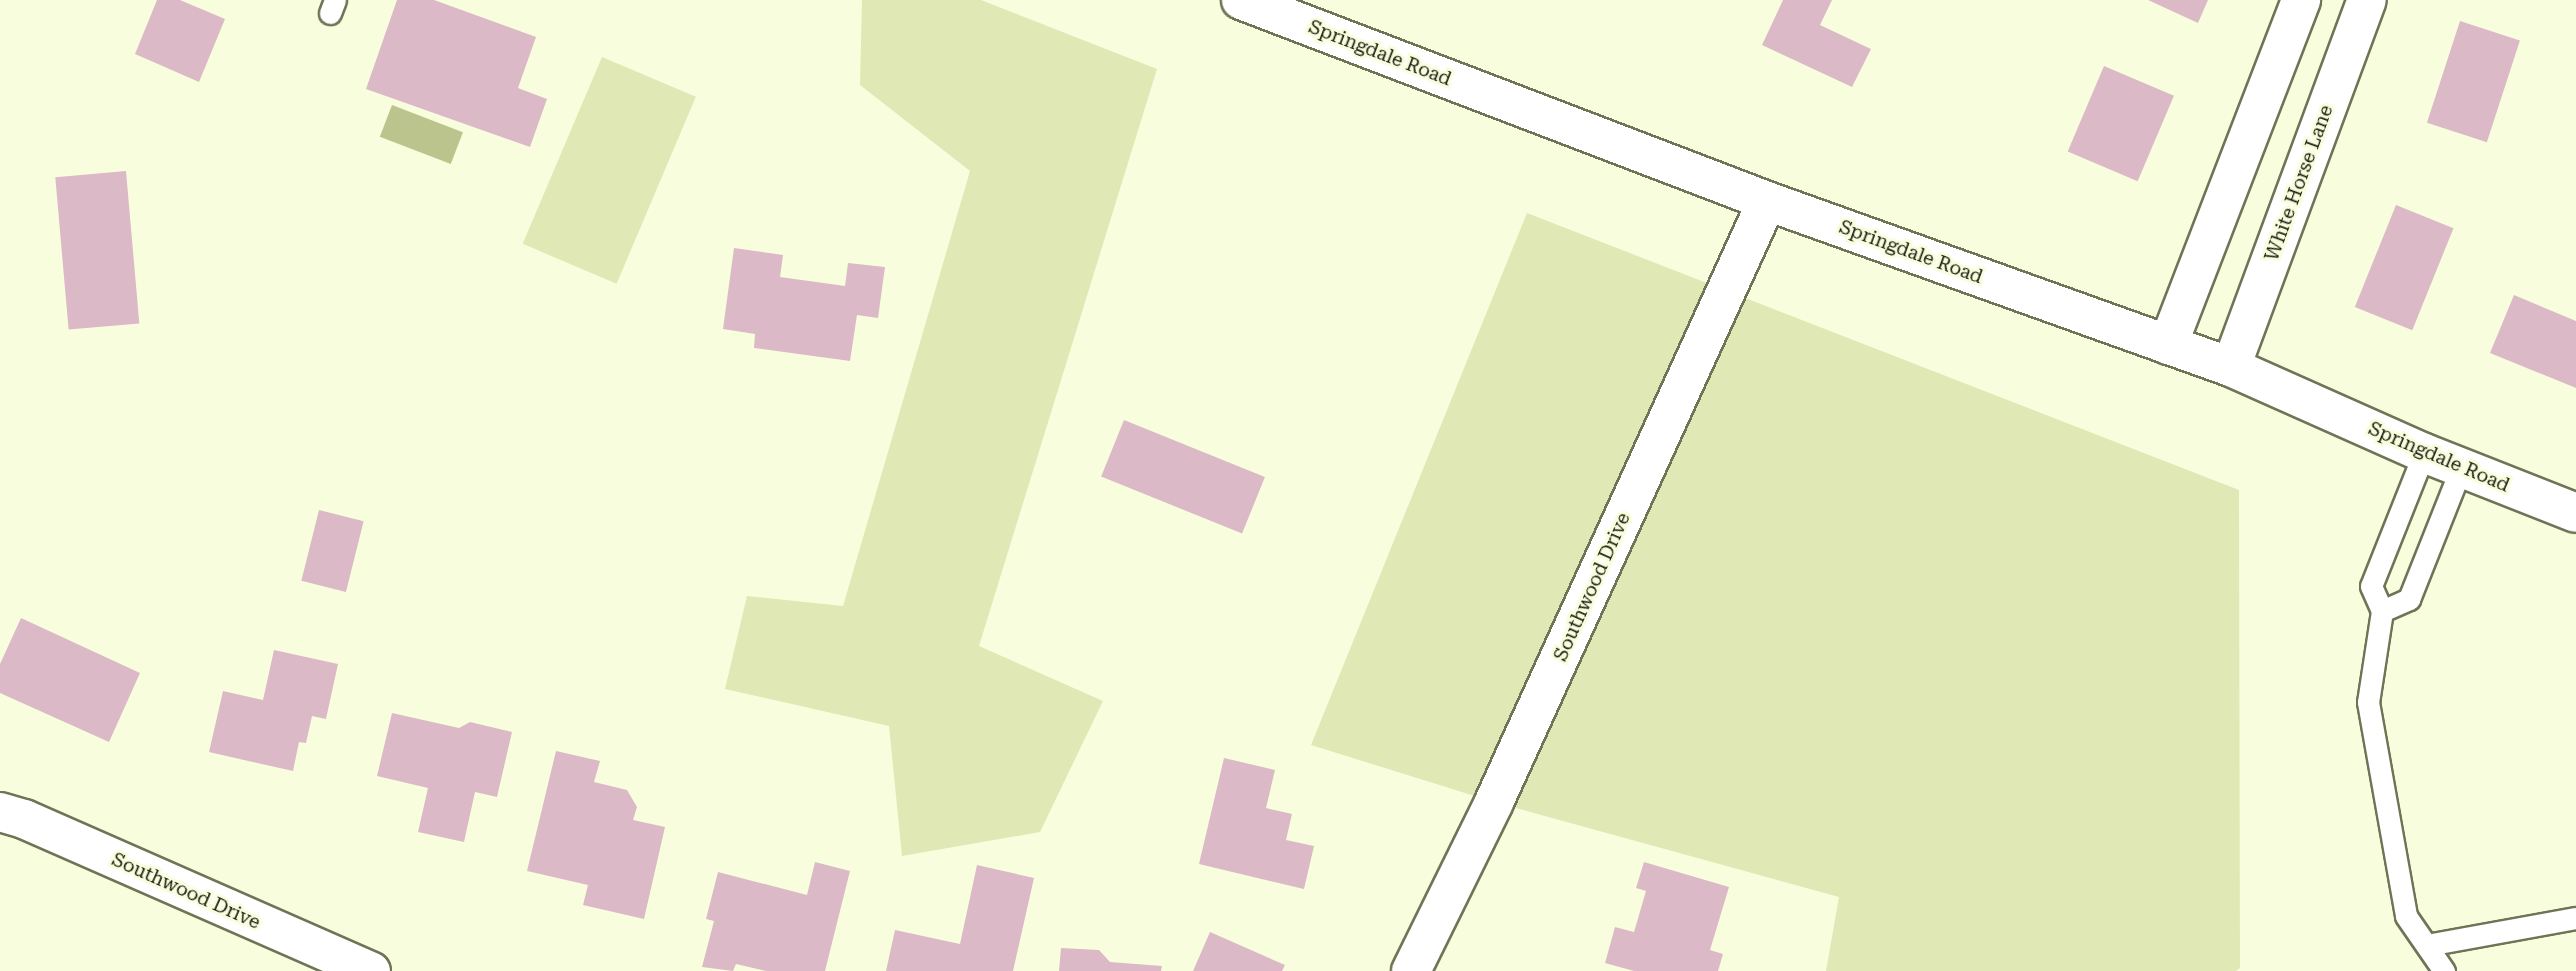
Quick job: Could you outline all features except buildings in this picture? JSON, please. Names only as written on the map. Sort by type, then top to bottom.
[{"type":"street","name":"Springdale Road","points":[[1241,0],[1767,201],[2231,367],[2424,453],[2576,513]]},
{"type":"street","points":[[2168,345],[2301,0]]},
{"type":"street","name":"White Horse Lane","points":[[2231,367],[2367,0]]},
{"type":"street","name":"Southwood Drive","points":[[1411,971],[1494,803],[1767,201]]},
{"type":"street","name":"Southwood Drive","points":[[0,812],[24,819],[371,971]]},
{"type":"lane","points":[[2424,453],[2371,586],[2382,611],[2368,702],[2406,916],[2444,971]]},
{"type":"lane","points":[[2382,611],[2409,599],[2461,468]]},
{"type":"lane","points":[[2427,945],[2576,918]]},
{"type":"shaded area","points":[[862,0],[981,0],[1157,69],[979,646],[1103,701],[1040,832],[902,856],[889,726],[725,689],[747,596],[843,606],[970,171],[860,85]]},
{"type":"shaded area","points":[[602,57],[696,97],[617,284],[523,244]]},
{"type":"shaded area","points":[[392,105],[463,132],[451,164],[380,137]]},
{"type":"shaded area","points":[[1527,213],[2239,490],[2240,968],[2236,971],[1826,971],[1839,897],[1494,802],[1311,745]]}]
